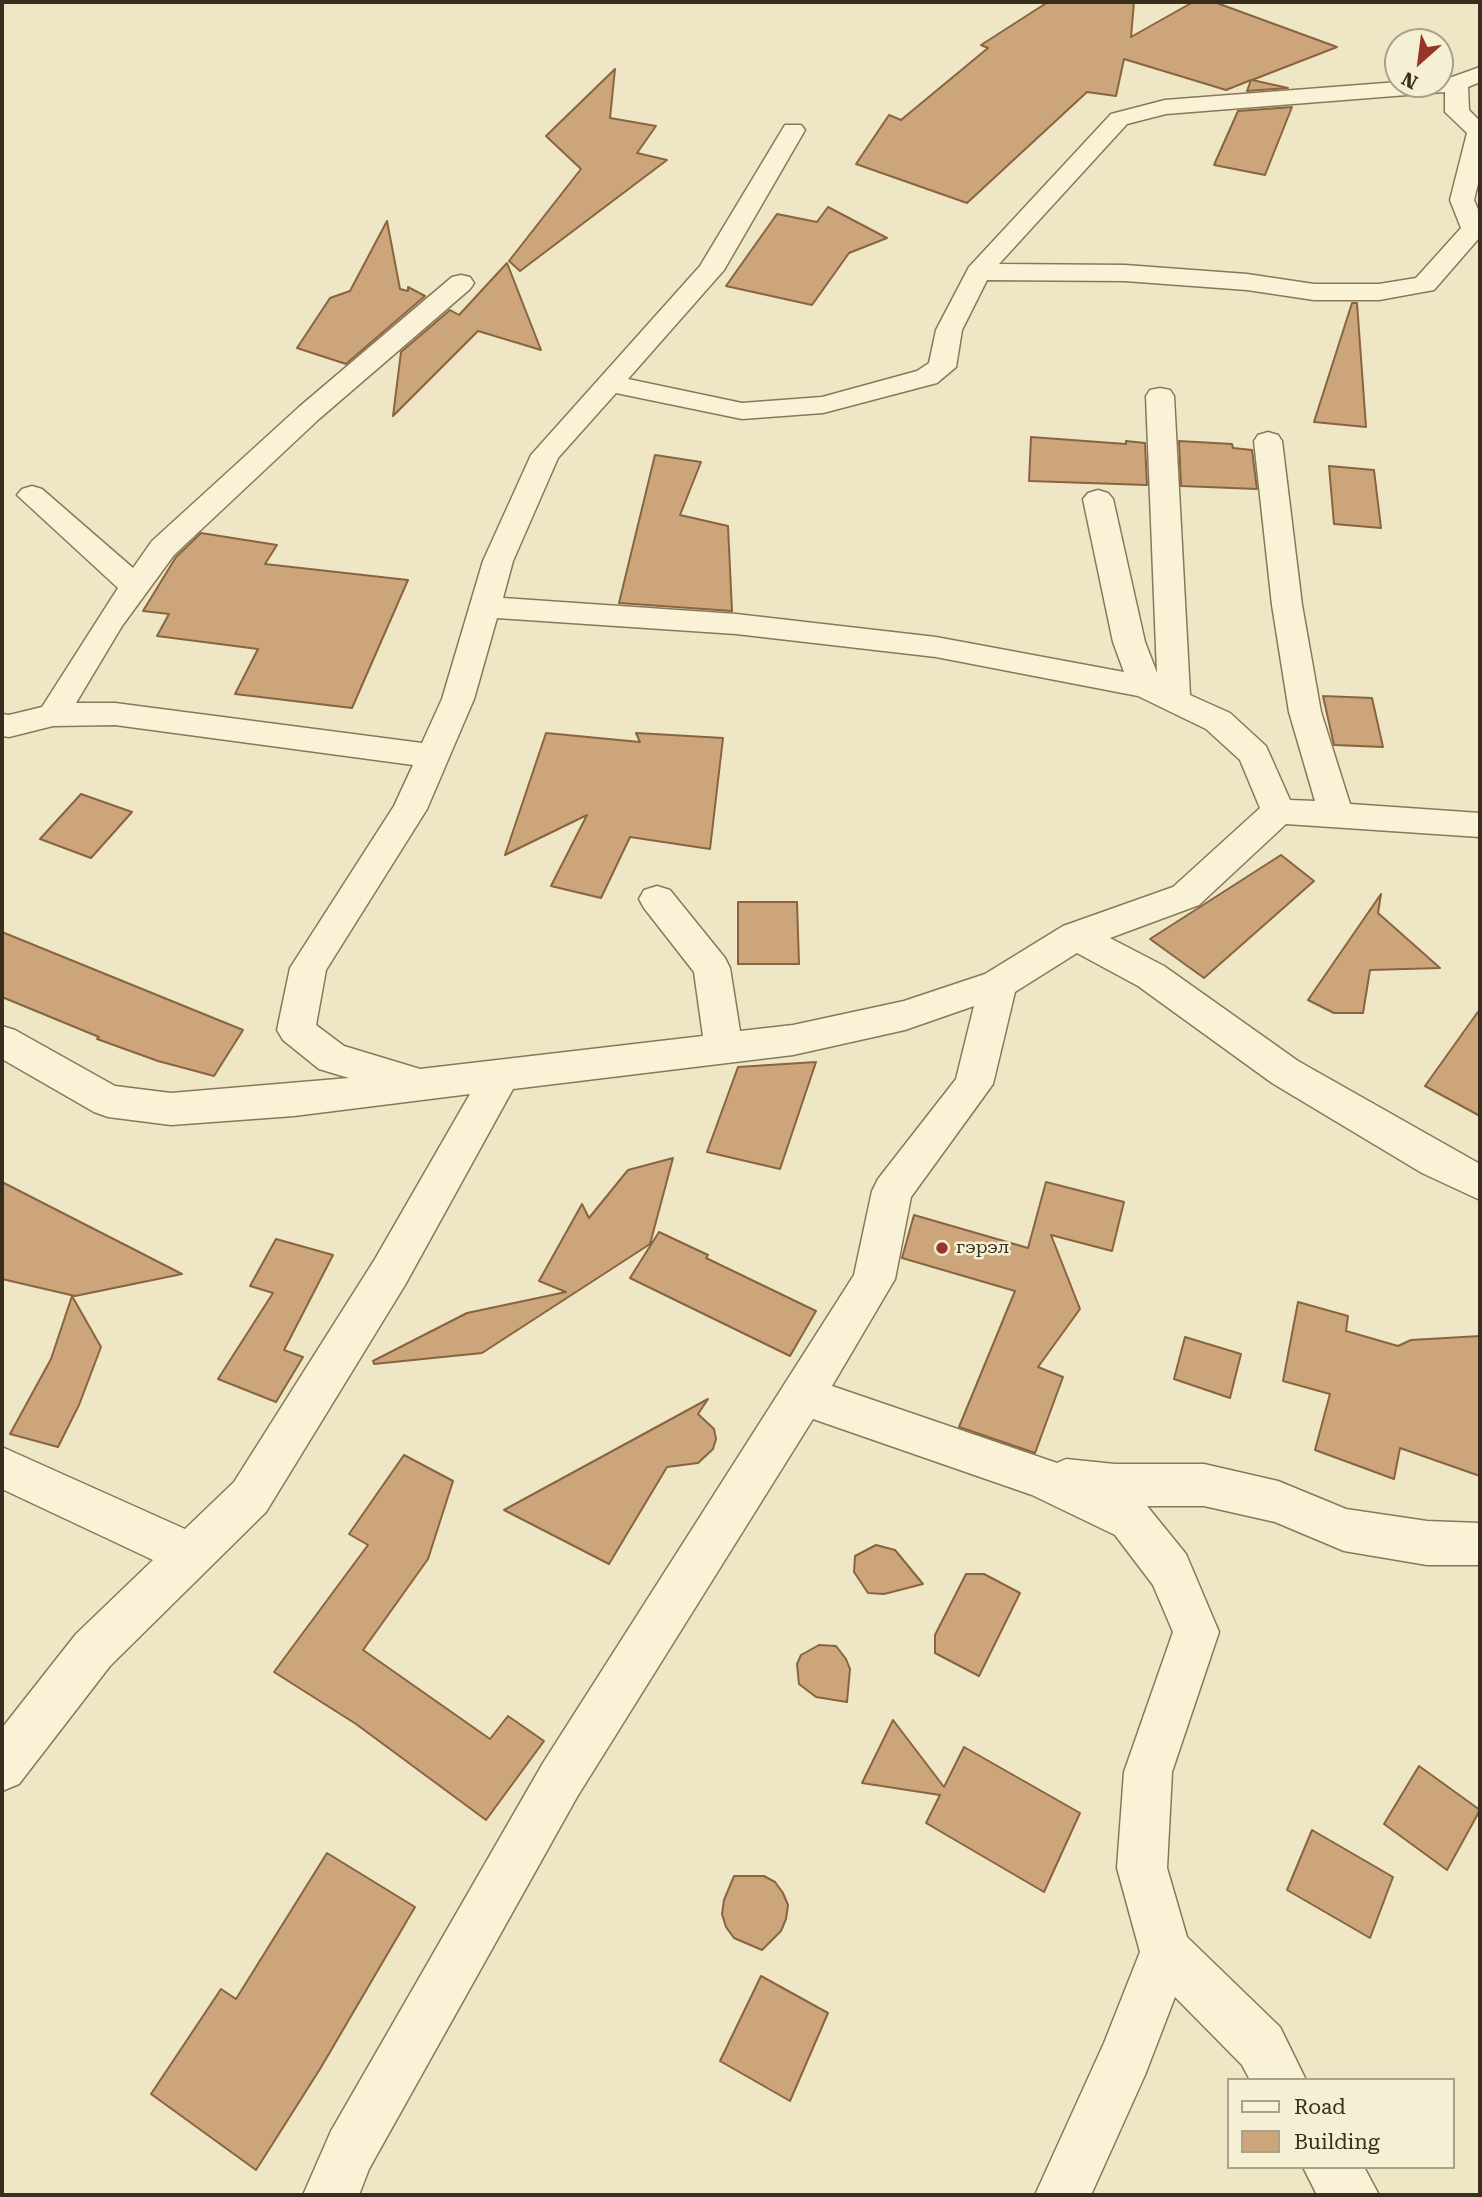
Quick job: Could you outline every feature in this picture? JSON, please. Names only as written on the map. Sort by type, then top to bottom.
[{"type":"street","points":[[608,383],[742,411],[823,405],[927,377],[942,367],[949,330],[978,272],[1119,119],[1166,107],[1456,85],[1480,74]]},
{"type":"street","points":[[978,272],[1125,273],[1247,282],[1314,292],[1379,292],[1425,284],[1474,229],[1462,200],[1479,132],[1457,112],[1456,85]]},
{"type":"street","points":[[425,1084],[332,1058],[296,1030],[308,968],[410,809],[458,699],[498,561],[545,455],[711,270],[793,130]]},
{"type":"street","points":[[53,715],[110,621],[163,548],[309,412],[461,284]]},
{"type":"street","points":[[1160,396],[1160,693]]},
{"type":"street","points":[[1268,441],[1287,606],[1305,712],[1336,813]]},
{"type":"street","points":[[32,495],[135,586]]},
{"type":"street","points":[[1098,499],[1129,642],[1160,693]]},
{"type":"street","points":[[485,607],[736,624],[936,647],[1160,693],[1218,720],[1254,754],[1278,811]]},
{"type":"street","points":[[2,725],[9,726],[53,715],[115,714],[433,756]]},
{"type":"street","points":[[2,1041],[108,1101],[171,1109],[294,1100],[793,1040],[905,1015],[998,984],[1076,936],[1186,896],[1278,811],[1480,825]]},
{"type":"street","points":[[657,900],[712,968],[724,1048]]},
{"type":"street","points":[[1076,936],[1151,976],[1285,1072],[1436,1161],[1480,1183]]},
{"type":"street","points":[[331,2195],[350,2150],[560,1780],[874,1279],[892,1191],[974,1084],[998,984]]},
{"type":"street","points":[[2,1767],[93,1650],[250,1497],[390,1272],[501,1075]]},
{"type":"street","points":[[803,1396],[1043,1478],[1131,1520],[1170,1570],[1196,1632],[1148,1772],[1142,1868],[1166,1952],[1261,2046],[1278,2078]]},
{"type":"street","points":[[2,1467],[191,1555]]},
{"type":"street","points":[[1043,1478],[1115,1485],[1204,1485],[1278,1502],[1343,1530],[1427,1543],[1480,1544]]},
{"type":"street","points":[[1063,2195],[1126,2056],[1166,1952]]},
{"type":"street","points":[[1332,2169],[1351,2195]]},
{"type":"building","points":[[1048,2],[1134,2],[1131,37],[1193,2],[1214,2],[1337,47],[1252,80],[1288,88],[1247,91],[1251,80],[1226,90],[1124,59],[1116,96],[1087,92],[967,203],[856,164],[889,115],[901,120],[988,48],[981,45]]},
{"type":"building","points":[[615,69],[610,118],[656,126],[637,153],[667,160],[520,271],[509,261],[581,169],[546,136]]},
{"type":"building","points":[[1292,107],[1265,175],[1214,165],[1238,111]]},
{"type":"building","points":[[828,207],[887,238],[849,253],[812,305],[726,286],[777,214],[817,222]]},
{"type":"building","points":[[387,221],[400,289],[408,291],[408,287],[425,296],[346,364],[297,348],[330,298],[350,291]]},
{"type":"building","points":[[507,263],[541,350],[478,331],[393,416],[401,352],[450,310],[459,315]]},
{"type":"building","points":[[1352,303],[1357,303],[1366,427],[1314,422]]},
{"type":"building","points":[[1031,437],[1145,443],[1147,485],[1029,481]]},
{"type":"building","points":[[1179,441],[1232,444],[1233,448],[1252,450],[1257,489],[1181,486]]},
{"type":"building","points":[[655,455],[701,462],[680,515],[728,526],[732,611],[619,603]]},
{"type":"building","points":[[1329,466],[1374,470],[1381,528],[1334,524]]},
{"type":"building","points":[[201,533],[277,545],[265,564],[408,580],[352,708],[235,694],[258,649],[157,636],[169,614],[143,611],[176,557]]},
{"type":"building","points":[[1323,696],[1372,698],[1383,747],[1334,745]]},
{"type":"building","points":[[546,733],[640,742],[636,733],[723,738],[710,849],[630,837],[601,898],[551,886],[587,815],[505,855]]},
{"type":"building","points":[[81,794],[132,812],[91,858],[40,839]]},
{"type":"building","points":[[1281,855],[1314,881],[1204,978],[1150,939]]},
{"type":"building","points":[[1381,894],[1378,913],[1440,968],[1370,970],[1363,1013],[1334,1013],[1308,1000]]},
{"type":"building","points":[[738,902],[797,902],[799,964],[738,964]]},
{"type":"building","points":[[2,932],[243,1030],[214,1076],[158,1061],[97,1039],[99,1037],[2,997]]},
{"type":"building","points":[[1480,1009],[1480,1116],[1425,1086]]},
{"type":"building","points":[[816,1062],[780,1169],[707,1152],[738,1067]]},
{"type":"building","points":[[673,1158],[650,1244],[482,1353],[374,1364],[373,1361],[467,1313],[566,1292],[539,1281],[582,1204],[589,1218],[628,1170]]},
{"type":"building","points":[[2,1182],[182,1274],[75,1296],[2,1279]]},
{"type":"building","points":[[1046,1182],[1124,1202],[1112,1251],[1051,1235],[1080,1309],[1038,1367],[1063,1377],[1035,1453],[959,1427],[1015,1291],[902,1258],[914,1215],[1028,1248]]},
{"type":"building","points":[[659,1232],[816,1311],[790,1356],[630,1278]]},
{"type":"building","points":[[276,1239],[333,1255],[284,1350],[303,1357],[276,1402],[218,1379],[273,1293],[250,1286]]},
{"type":"building","points":[[72,1296],[101,1347],[79,1405],[58,1447],[10,1434],[51,1359]]},
{"type":"building","points":[[1298,1302],[1348,1316],[1346,1331],[1398,1346],[1411,1340],[1480,1336],[1480,1476],[1400,1448],[1394,1479],[1315,1450],[1330,1394],[1283,1381]]},
{"type":"building","points":[[1185,1337],[1241,1354],[1230,1398],[1174,1379]]},
{"type":"building","points":[[708,1399],[698,1414],[714,1429],[716,1439],[713,1449],[698,1463],[667,1467],[609,1564],[504,1510]]},
{"type":"building","points":[[404,1455],[453,1481],[428,1559],[363,1650],[490,1739],[508,1716],[544,1741],[486,1820],[356,1724],[274,1672],[368,1545],[349,1534]]},
{"type":"building","points":[[876,1545],[895,1550],[923,1584],[884,1594],[868,1593],[854,1572],[855,1556]]},
{"type":"building","points":[[966,1574],[984,1574],[1020,1593],[979,1676],[935,1653],[935,1635]]},
{"type":"building","points":[[819,1645],[836,1646],[846,1659],[850,1669],[847,1702],[816,1697],[799,1684],[797,1664],[801,1655]]},
{"type":"building","points":[[893,1720],[944,1787],[964,1747],[1080,1813],[1044,1892],[926,1823],[940,1795],[862,1783]]},
{"type":"building","points":[[1419,1766],[1480,1810],[1447,1870],[1384,1824]]},
{"type":"building","points":[[1312,1830],[1393,1877],[1370,1938],[1287,1890]]},
{"type":"building","points":[[327,1853],[415,1907],[320,2069],[256,2170],[151,2094],[221,1989],[236,1999]]},
{"type":"building","points":[[734,1876],[764,1876],[775,1882],[788,1905],[781,1931],[762,1950],[734,1938],[726,1927],[722,1914],[724,1900]]},
{"type":"building","points":[[761,1976],[828,2013],[790,2101],[720,2061]]},
{"type":"place","name":"гэрэл","points":[[942,1248]]}]
